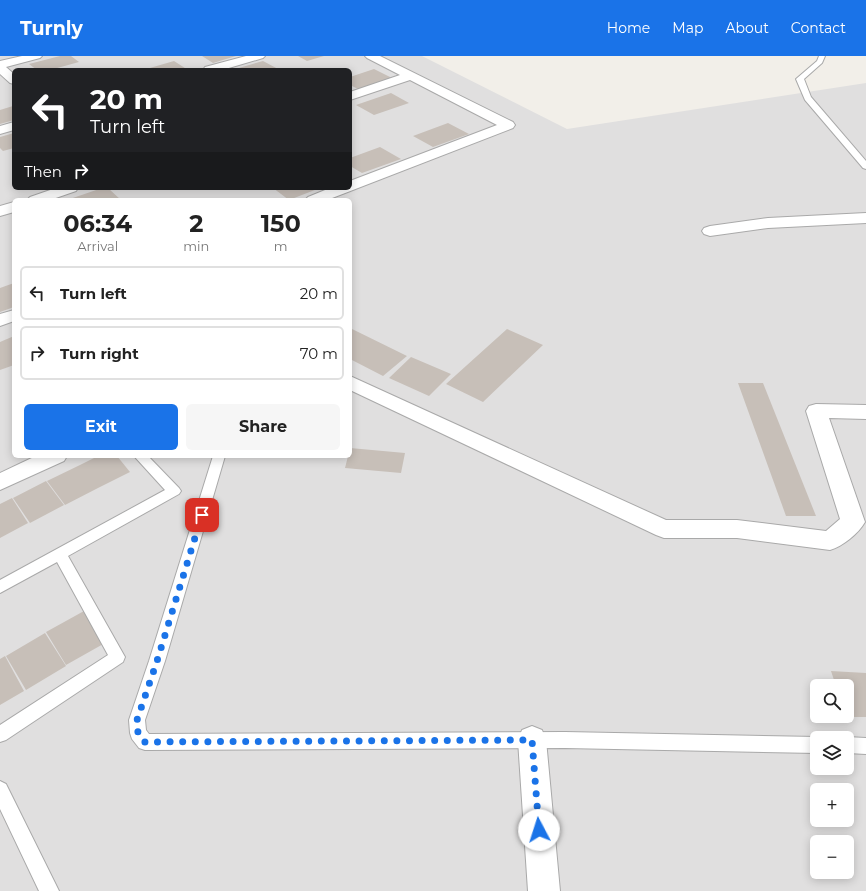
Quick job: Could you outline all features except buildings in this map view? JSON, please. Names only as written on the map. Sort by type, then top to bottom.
[{"type":"street","points":[[12,78],[0,66],[36,56]]},
{"type":"street","points":[[216,68],[259,56]]},
{"type":"street","points":[[352,185],[508,125],[371,56]]},
{"type":"street","points":[[352,95],[411,76]]},
{"type":"street","points":[[0,130],[12,127]]},
{"type":"street","points":[[41,198],[65,190]]},
{"type":"street","points":[[318,198],[339,190]]},
{"type":"street","points":[[710,231],[768,223],[866,218]]},
{"type":"street","points":[[0,320],[12,316]]},
{"type":"street","points":[[352,383],[664,529],[737,529],[830,541],[852,522],[816,411],[866,412]]},
{"type":"street","points":[[0,482],[52,458]]},
{"type":"street","points":[[532,740],[544,891]]},
{"type":"lane","points":[[822,56],[820,62],[800,79],[808,98],[866,166]]},
{"type":"lane","points":[[0,587],[174,492],[142,458]]},
{"type":"lane","points":[[218,458],[157,661],[137,720],[138,733],[145,742],[532,740],[810,745]]},
{"type":"lane","points":[[0,734],[117,657],[60,554]]},
{"type":"lane","points":[[854,745],[866,746]]},
{"type":"lane","points":[[0,790],[49,891]]},
{"type":"shaded area","points":[[0,56],[422,56],[567,129],[866,83],[866,891],[0,891]]},
{"type":"route","points":[[202,515],[144,704],[137,720],[138,733],[145,742],[532,740],[539,830]]}]
